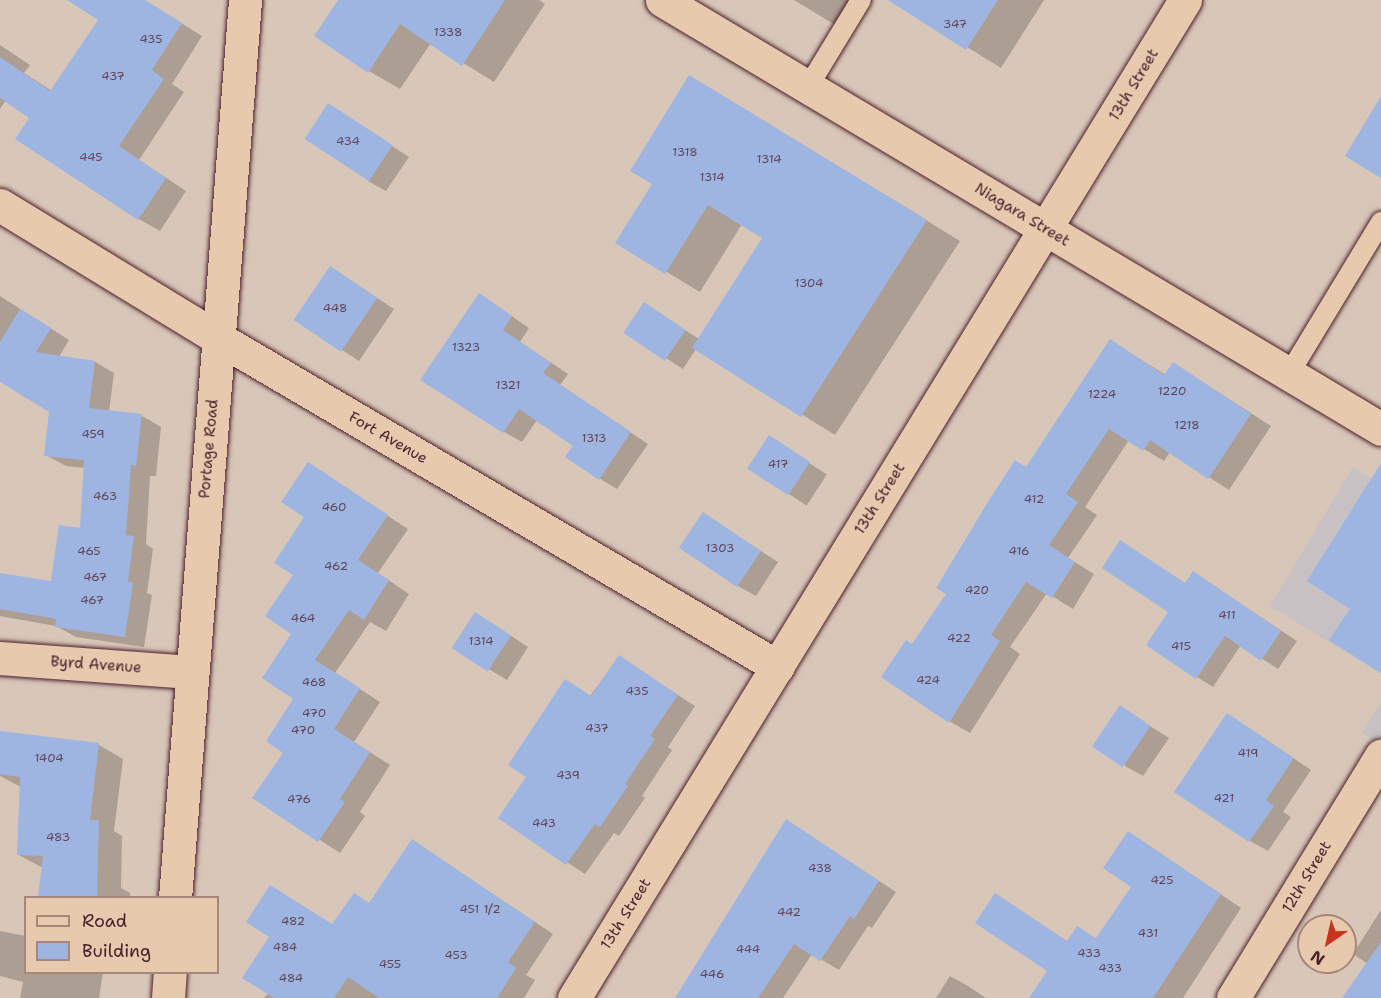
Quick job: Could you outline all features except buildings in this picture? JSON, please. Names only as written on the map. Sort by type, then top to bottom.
[{"type":"street","name":"Portage Road","points":[[175,896],[245,0]]},
{"type":"street","name":"Niagara Street","points":[[663,0],[1381,429]]},
{"type":"street","name":"13th Street","points":[[574,998],[1185,0]]},
{"type":"street","name":"Fort Avenue","points":[[0,205],[218,338],[778,667]]},
{"type":"street","name":"Byrd Avenue","points":[[0,658],[191,672]]},
{"type":"street","name":"12th Street","points":[[1233,998],[1381,756]]},
{"type":"street","points":[[168,998],[170,974]]},
{"type":"lane","points":[[808,87],[861,0]]},
{"type":"lane","points":[[1289,374],[1381,222]]},
{"type":"shaded area","points":[[1353,467],[1381,485],[1381,674],[1270,606]]},
{"type":"shaded area","points":[[1381,701],[1381,745],[1362,733]]}]
